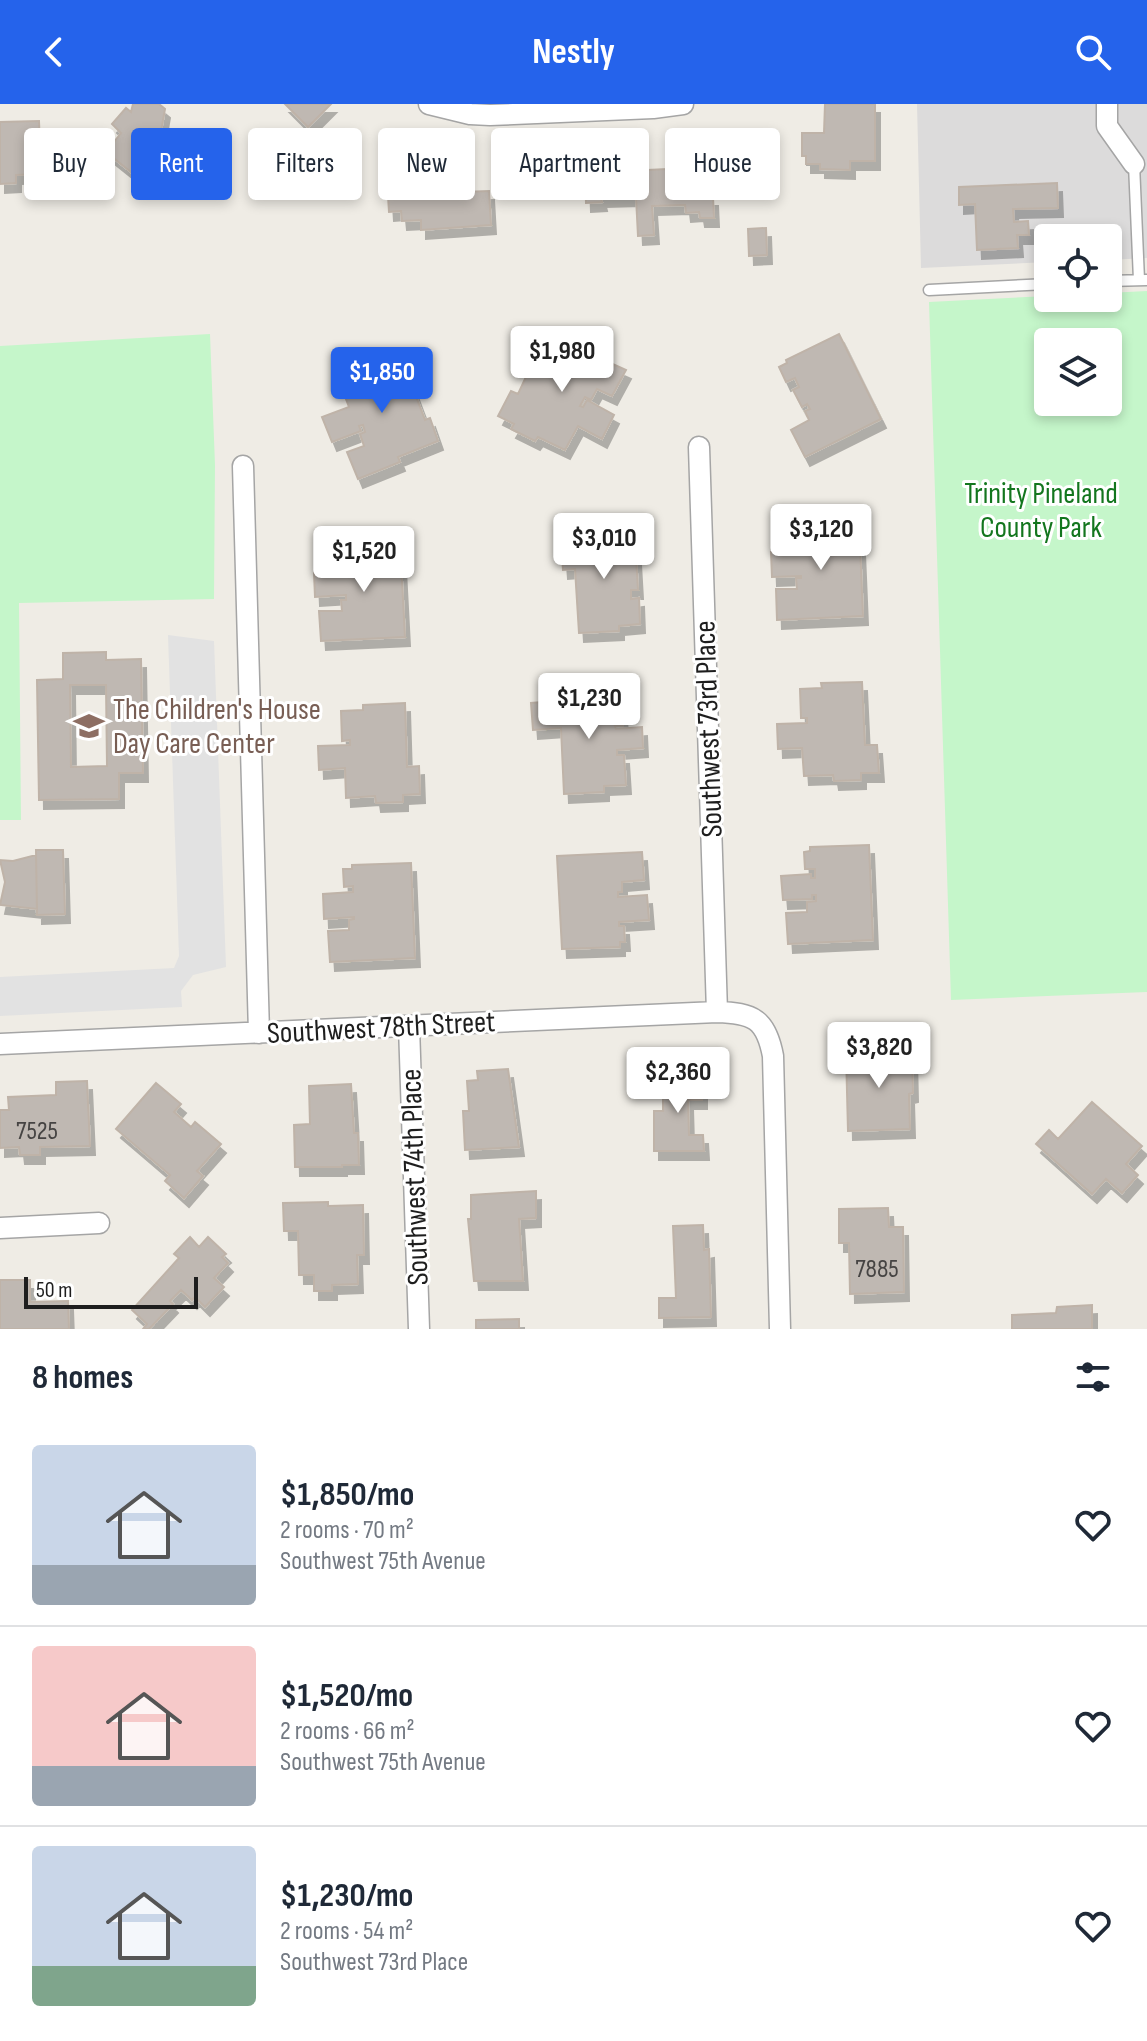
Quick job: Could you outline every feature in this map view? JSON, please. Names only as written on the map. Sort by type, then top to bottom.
[{"type":"street","points":[[431,105],[490,115],[683,104]]},
{"type":"street","points":[[1107,104],[1107,126],[1134,164]]},
{"type":"street","name":"Southwest 73rd Place","points":[[699,447],[717,1012]]},
{"type":"street","points":[[243,466],[259,1033]]},
{"type":"street","name":"Southwest 78th Street","points":[[0,1044],[717,1012],[742,1014],[761,1023],[770,1043],[774,1068],[780,1329]]},
{"type":"street","name":"Southwest 74th Place","points":[[409,1026],[419,1329]]},
{"type":"street","points":[[0,1228],[99,1223]]},
{"type":"lane","points":[[1122,281],[1143,280],[1134,164]]},
{"type":"lane","points":[[929,290],[1034,285]]},
{"type":"shaded area","points":[[917,104],[1147,104],[1147,258],[1122,259],[1122,224],[1034,224],[1034,263],[921,268]]},
{"type":"shaded area","points":[[168,635],[214,641],[226,967],[193,975],[181,991],[182,1007],[0,1016],[0,977],[174,968],[179,956]]},
{"type":"green space","name":"Trinity Pineland County Park","points":[[1147,291],[1147,992],[951,1000],[929,302],[1034,297],[1034,312],[1122,312],[1122,292]]},
{"type":"green space","points":[[210,334],[215,465],[214,599],[19,603],[21,820],[0,820],[0,346]]},
{"type":"building","points":[[133,104],[159,104],[165,109],[162,128],[131,128],[131,172],[115,159],[115,141],[121,133],[112,124],[126,108],[131,112]]},
{"type":"building","points":[[285,104],[331,104],[308,127]]},
{"type":"building","points":[[825,104],[875,104],[875,161],[850,161],[850,170],[820,169],[820,164],[806,164],[806,156],[802,156],[802,133],[824,133]]},
{"type":"building","points":[[39,121],[39,128],[24,128],[24,175],[16,175],[16,183],[0,184],[0,122]]},
{"type":"building","points":[[665,169],[665,200],[713,200],[714,218],[700,218],[699,212],[686,213],[685,205],[652,206],[654,235],[638,236],[636,200],[649,200],[649,170]]},
{"type":"building","points":[[1057,183],[1058,208],[1013,209],[1014,222],[1028,221],[1029,235],[1017,235],[1018,248],[977,250],[975,204],[959,205],[959,187]]},
{"type":"building","points":[[489,191],[491,225],[421,230],[421,220],[402,221],[401,211],[389,212],[388,200],[475,200],[475,192]]},
{"type":"building","points":[[766,228],[767,255],[749,256],[748,229]]},
{"type":"building","points":[[546,334],[626,370],[612,396],[597,389],[591,400],[585,397],[580,406],[583,407],[587,400],[614,415],[602,439],[578,426],[565,450],[538,437],[535,441],[511,429],[514,424],[498,416],[511,391],[518,394]]},
{"type":"building","points":[[839,334],[881,419],[805,457],[791,430],[809,420],[805,411],[810,409],[807,404],[802,407],[793,390],[799,387],[795,378],[786,382],[779,367],[787,363],[786,360]]},
{"type":"building","points":[[410,354],[420,380],[411,383],[425,420],[430,418],[438,441],[398,457],[400,462],[358,479],[347,452],[364,446],[360,434],[365,432],[363,425],[359,426],[361,431],[332,442],[322,417],[349,407],[339,381],[368,370],[365,364],[391,355],[393,360]]},
{"type":"building","points":[[859,521],[863,616],[777,620],[776,589],[797,589],[796,578],[801,576],[772,577],[771,552],[800,551],[800,546],[792,546],[792,527],[799,527],[799,524]]},
{"type":"building","points":[[605,532],[606,540],[635,538],[638,590],[631,590],[631,599],[639,598],[640,624],[619,626],[619,631],[579,633],[575,569],[563,570],[561,542],[580,541],[579,534]]},
{"type":"building","points":[[400,543],[405,637],[321,641],[319,611],[342,611],[341,600],[346,600],[346,595],[315,597],[314,573],[344,571],[344,566],[339,566],[338,549],[343,549],[343,546]]},
{"type":"building","points":[[106,652],[106,660],[141,659],[143,773],[119,773],[119,799],[39,800],[37,680],[63,679],[63,653]],"holes":[[[70,685],[106,685],[107,766],[71,767]]]},
{"type":"building","points":[[862,682],[865,745],[877,745],[879,773],[861,773],[861,780],[834,781],[833,775],[804,776],[802,748],[778,749],[777,724],[807,723],[807,718],[801,718],[800,689],[822,688],[821,683]]},
{"type":"building","points":[[621,696],[623,726],[615,726],[616,729],[642,727],[643,748],[617,750],[617,755],[624,755],[626,785],[604,786],[604,792],[564,794],[561,728],[533,730],[531,703]]},
{"type":"building","points":[[405,703],[407,767],[419,766],[420,794],[403,795],[403,802],[376,803],[375,796],[346,798],[345,768],[319,770],[318,746],[350,745],[350,740],[342,741],[341,711],[363,710],[363,705]]},
{"type":"building","points":[[869,845],[873,940],[788,944],[786,913],[807,912],[807,902],[816,901],[816,895],[812,895],[812,899],[783,900],[781,876],[811,874],[811,878],[815,878],[815,869],[805,869],[804,852],[810,851],[810,847]]},
{"type":"building","points":[[36,850],[63,850],[65,914],[37,915]]},
{"type":"building","points":[[642,852],[644,880],[622,882],[622,892],[618,892],[618,897],[647,895],[649,920],[619,922],[619,926],[624,926],[625,942],[620,942],[620,947],[562,949],[557,856]]},
{"type":"building","points":[[36,855],[37,909],[0,905],[5,882],[0,860],[13,861]]},
{"type":"building","points":[[411,863],[415,958],[330,962],[328,931],[349,930],[349,920],[354,919],[324,919],[323,894],[353,892],[353,886],[344,887],[343,869],[352,869],[352,865]]},
{"type":"building","points":[[912,1051],[910,1129],[848,1131],[846,1052]]},
{"type":"building","points":[[508,1069],[519,1147],[465,1150],[463,1111],[469,1111],[467,1081],[478,1080],[477,1071]]},
{"type":"building","points":[[663,1076],[702,1076],[702,1100],[688,1100],[689,1135],[703,1135],[704,1151],[654,1151],[654,1111],[663,1111]]},
{"type":"building","points":[[87,1081],[90,1146],[40,1147],[40,1155],[20,1155],[19,1147],[0,1148],[0,1110],[9,1110],[8,1097],[56,1095],[56,1082]]},
{"type":"building","points":[[156,1083],[181,1104],[174,1112],[191,1127],[195,1122],[221,1144],[197,1171],[203,1176],[184,1198],[165,1181],[170,1175],[116,1129]]},
{"type":"building","points":[[351,1084],[359,1165],[295,1167],[294,1125],[310,1124],[309,1086]]},
{"type":"building","points":[[1092,1102],[1142,1146],[1126,1164],[1138,1175],[1122,1193],[1106,1179],[1092,1194],[1036,1144],[1049,1130],[1058,1139]]},
{"type":"building","points":[[536,1191],[536,1218],[519,1219],[523,1281],[474,1281],[468,1219],[471,1219],[471,1195]]},
{"type":"building","points":[[328,1202],[328,1206],[363,1205],[364,1255],[357,1255],[358,1284],[332,1285],[332,1291],[314,1291],[314,1275],[299,1275],[298,1231],[284,1231],[283,1203]]},
{"type":"building","points":[[888,1208],[889,1227],[903,1227],[904,1292],[850,1294],[849,1243],[839,1243],[839,1209]]},
{"type":"building","points":[[703,1225],[704,1250],[709,1249],[711,1317],[659,1318],[659,1298],[676,1298],[673,1226]]},
{"type":"building","points":[[190,1237],[199,1247],[208,1237],[226,1254],[222,1257],[228,1263],[214,1278],[224,1287],[205,1307],[181,1290],[170,1301],[173,1304],[149,1329],[143,1329],[147,1324],[132,1310],[179,1258],[174,1254]]},
{"type":"building","points":[[0,1280],[30,1280],[30,1302],[68,1301],[69,1329],[0,1329]]},
{"type":"building","points":[[1092,1305],[1092,1329],[1012,1329],[1012,1315],[1056,1313],[1057,1307]]},
{"type":"building","points":[[519,1319],[519,1329],[476,1329],[476,1320]]},
{"type":"place","name":"The Children's House Day Care Center","points":[[89,726]]}]
